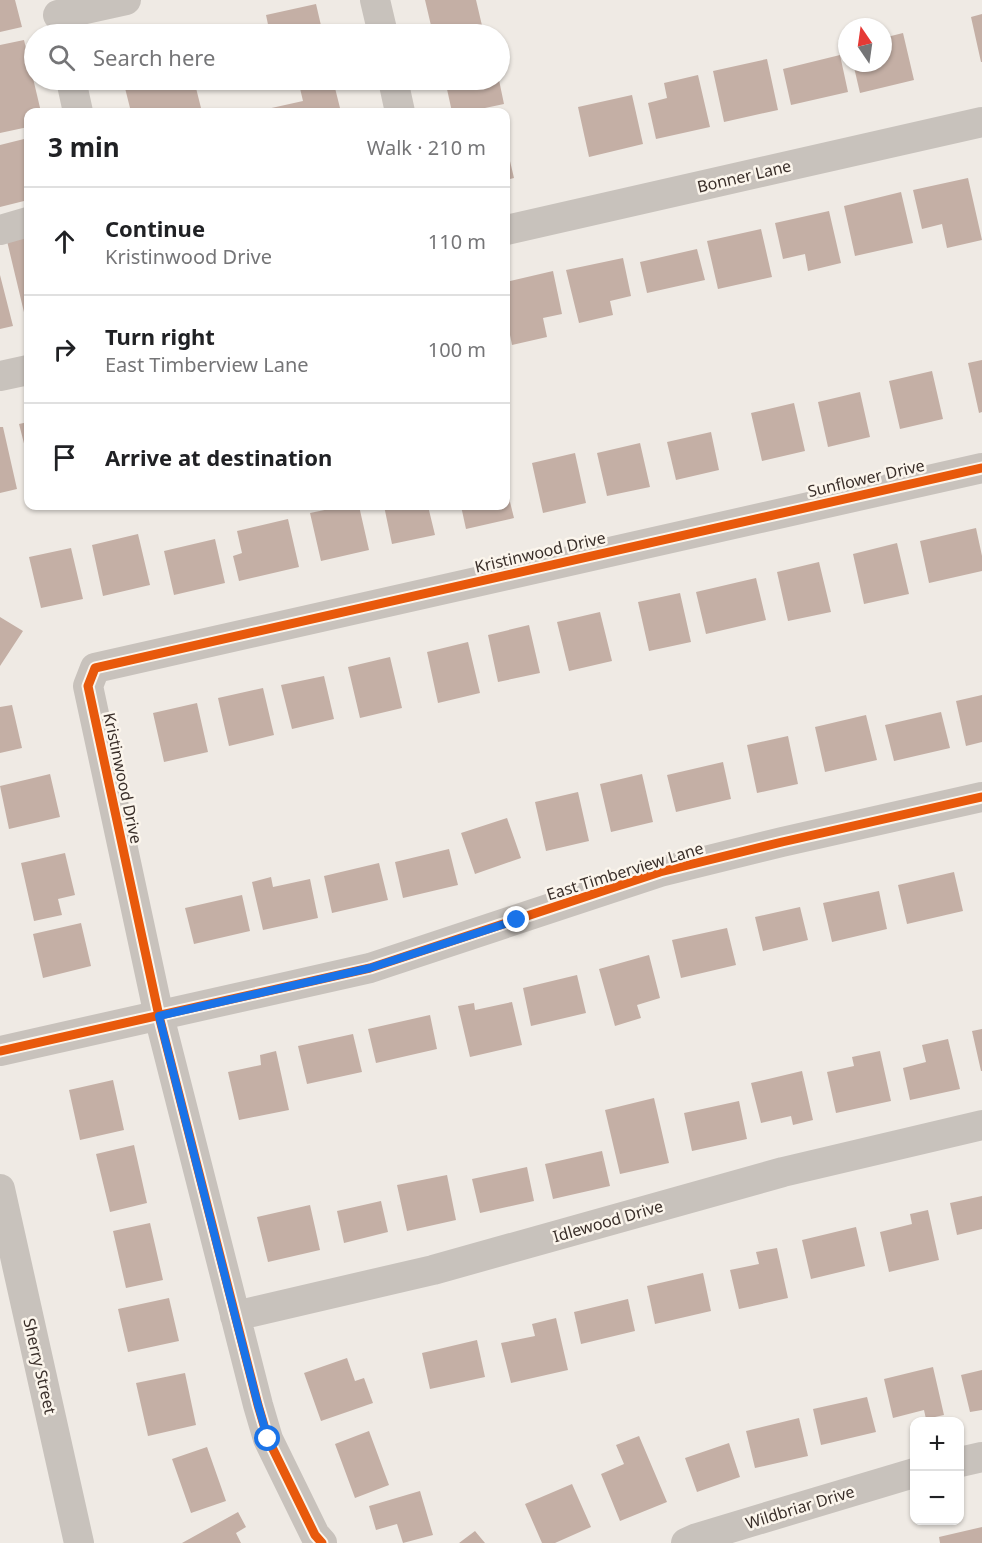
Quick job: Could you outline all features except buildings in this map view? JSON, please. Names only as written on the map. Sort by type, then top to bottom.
[{"type":"street","points":[[58,17],[126,0]]},
{"type":"street","points":[[375,0],[381,24]]},
{"type":"street","points":[[73,90],[77,108]]},
{"type":"street","points":[[395,90],[399,108]]},
{"type":"street","name":"Bonner Lane","points":[[510,229],[982,122]]},
{"type":"street","points":[[0,230],[24,223]]},
{"type":"street","points":[[0,376],[24,371]]},
{"type":"street","name":"Sunflower Drive","points":[[757,518],[982,468]]},
{"type":"street","name":"Kristinwood Drive","points":[[322,1543],[315,1535],[268,1439],[258,1405],[159,1016],[88,686],[95,668],[757,518]]},
{"type":"street","name":"East Timberview Lane","points":[[0,1051],[370,968],[660,872],[982,797]]},
{"type":"street","name":"Idlewood Drive","points":[[235,1316],[433,1270],[783,1172],[982,1125]]},
{"type":"street","name":"Sherry Street","points":[[0,1189],[79,1543]]},
{"type":"street","points":[[964,1461],[982,1457]]},
{"type":"street","name":"Wildbriar Drive","points":[[686,1543],[910,1474]]},
{"type":"cycle path","points":[[322,1543],[315,1535],[268,1439],[258,1405],[159,1016],[88,686],[95,668],[982,468]]},
{"type":"cycle path","points":[[0,1051],[370,968],[660,872],[982,797]]},
{"type":"route","points":[[268,1439],[159,1016],[370,968],[517,920]]}]
